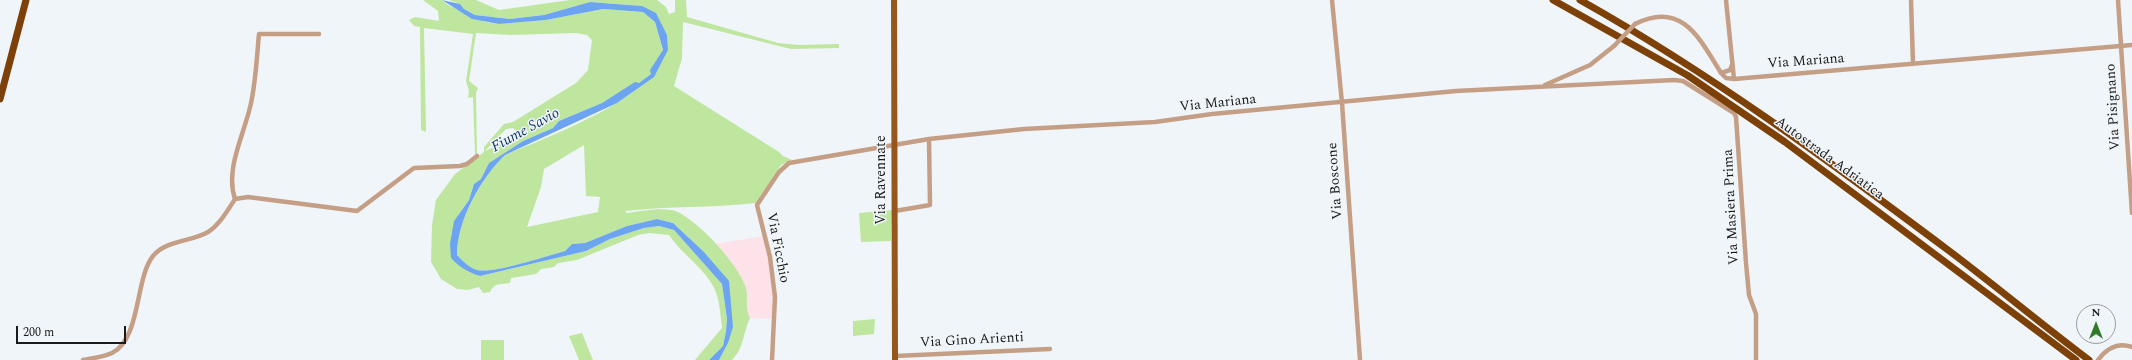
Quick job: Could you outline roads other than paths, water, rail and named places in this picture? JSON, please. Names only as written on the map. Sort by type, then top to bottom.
[{"type":"highway","points":[[0,83],[21,0]]},
{"type":"highway","points":[[0,99],[26,0]]},
{"type":"highway","name":"Autostrada Adriatica","points":[[1553,0],[1687,75],[1785,142],[2076,360]]},
{"type":"highway","name":"Autostrada Adriatica","points":[[1580,0],[1681,59],[1738,97],[1948,251],[2089,360]]},
{"type":"main road","name":"Via Ravennate","points":[[894,0],[895,358]]},
{"type":"street","name":"Via Boscone","points":[[1332,0],[1342,103],[1360,360]]},
{"type":"street","points":[[1688,19],[1721,73],[1726,78],[1734,80],[1726,0]]},
{"type":"street","points":[[1911,0],[1913,64]]},
{"type":"street","name":"Via Pisignano","points":[[2118,0],[2132,213]]},
{"type":"street","name":"Via Mariana","points":[[1544,86],[1590,66],[1614,46],[1649,12]]},
{"type":"street","points":[[235,199],[232,191],[234,166],[252,98],[259,34],[320,34]]},
{"type":"street","name":"Via Mariana","points":[[1734,80],[2132,45]]},
{"type":"street","points":[[1721,73],[1730,70],[1732,65]]},
{"type":"street","name":"Via Mariana","points":[[894,145],[929,139],[1024,129],[1154,122],[1212,114],[1342,103],[1456,91],[1674,80],[1683,81]]},
{"type":"street","name":"Via Masiera Prima","points":[[1683,81],[1734,113],[1736,117],[1749,295],[1756,314],[1756,360]]},
{"type":"street","points":[[894,211],[930,205],[929,139]]},
{"type":"street","name":"Via Ficchio","points":[[772,360],[775,312],[774,289],[770,256],[757,205],[779,172],[789,163],[894,145]]},
{"type":"street","points":[[82,360],[113,352],[123,342],[131,328],[146,268],[153,256],[164,248],[208,232],[222,217],[235,199],[248,196],[357,211],[414,168],[460,166],[467,164],[477,156]]},
{"type":"street","points":[[2100,358],[2110,348],[2116,345],[2124,344],[2132,347]]},
{"type":"street","name":"Via Gino Arienti","points":[[895,358],[1050,349]]},
{"type":"water","points":[[442,0],[460,4],[464,9],[475,15],[510,19],[544,15],[590,2],[642,6],[656,13],[667,35],[668,50],[654,77],[617,103],[505,155],[487,176],[472,201],[461,228],[457,255],[471,268],[485,271],[520,264],[565,251],[572,244],[585,243],[627,226],[657,219],[673,223],[703,251],[729,281],[733,327],[728,343],[719,360],[709,360],[723,346],[726,331],[727,319],[722,284],[674,230],[659,226],[644,228],[610,239],[586,251],[480,276],[464,269],[451,258],[450,244],[454,221],[469,200],[474,184],[481,179],[489,163],[523,141],[553,128],[559,121],[602,103],[635,82],[639,83],[651,74],[650,70],[663,50],[655,22],[643,12],[603,9],[546,20],[499,24],[472,19]]},
{"type":"water label","name":"Fiume Savio","points":[[526,131]]}]
